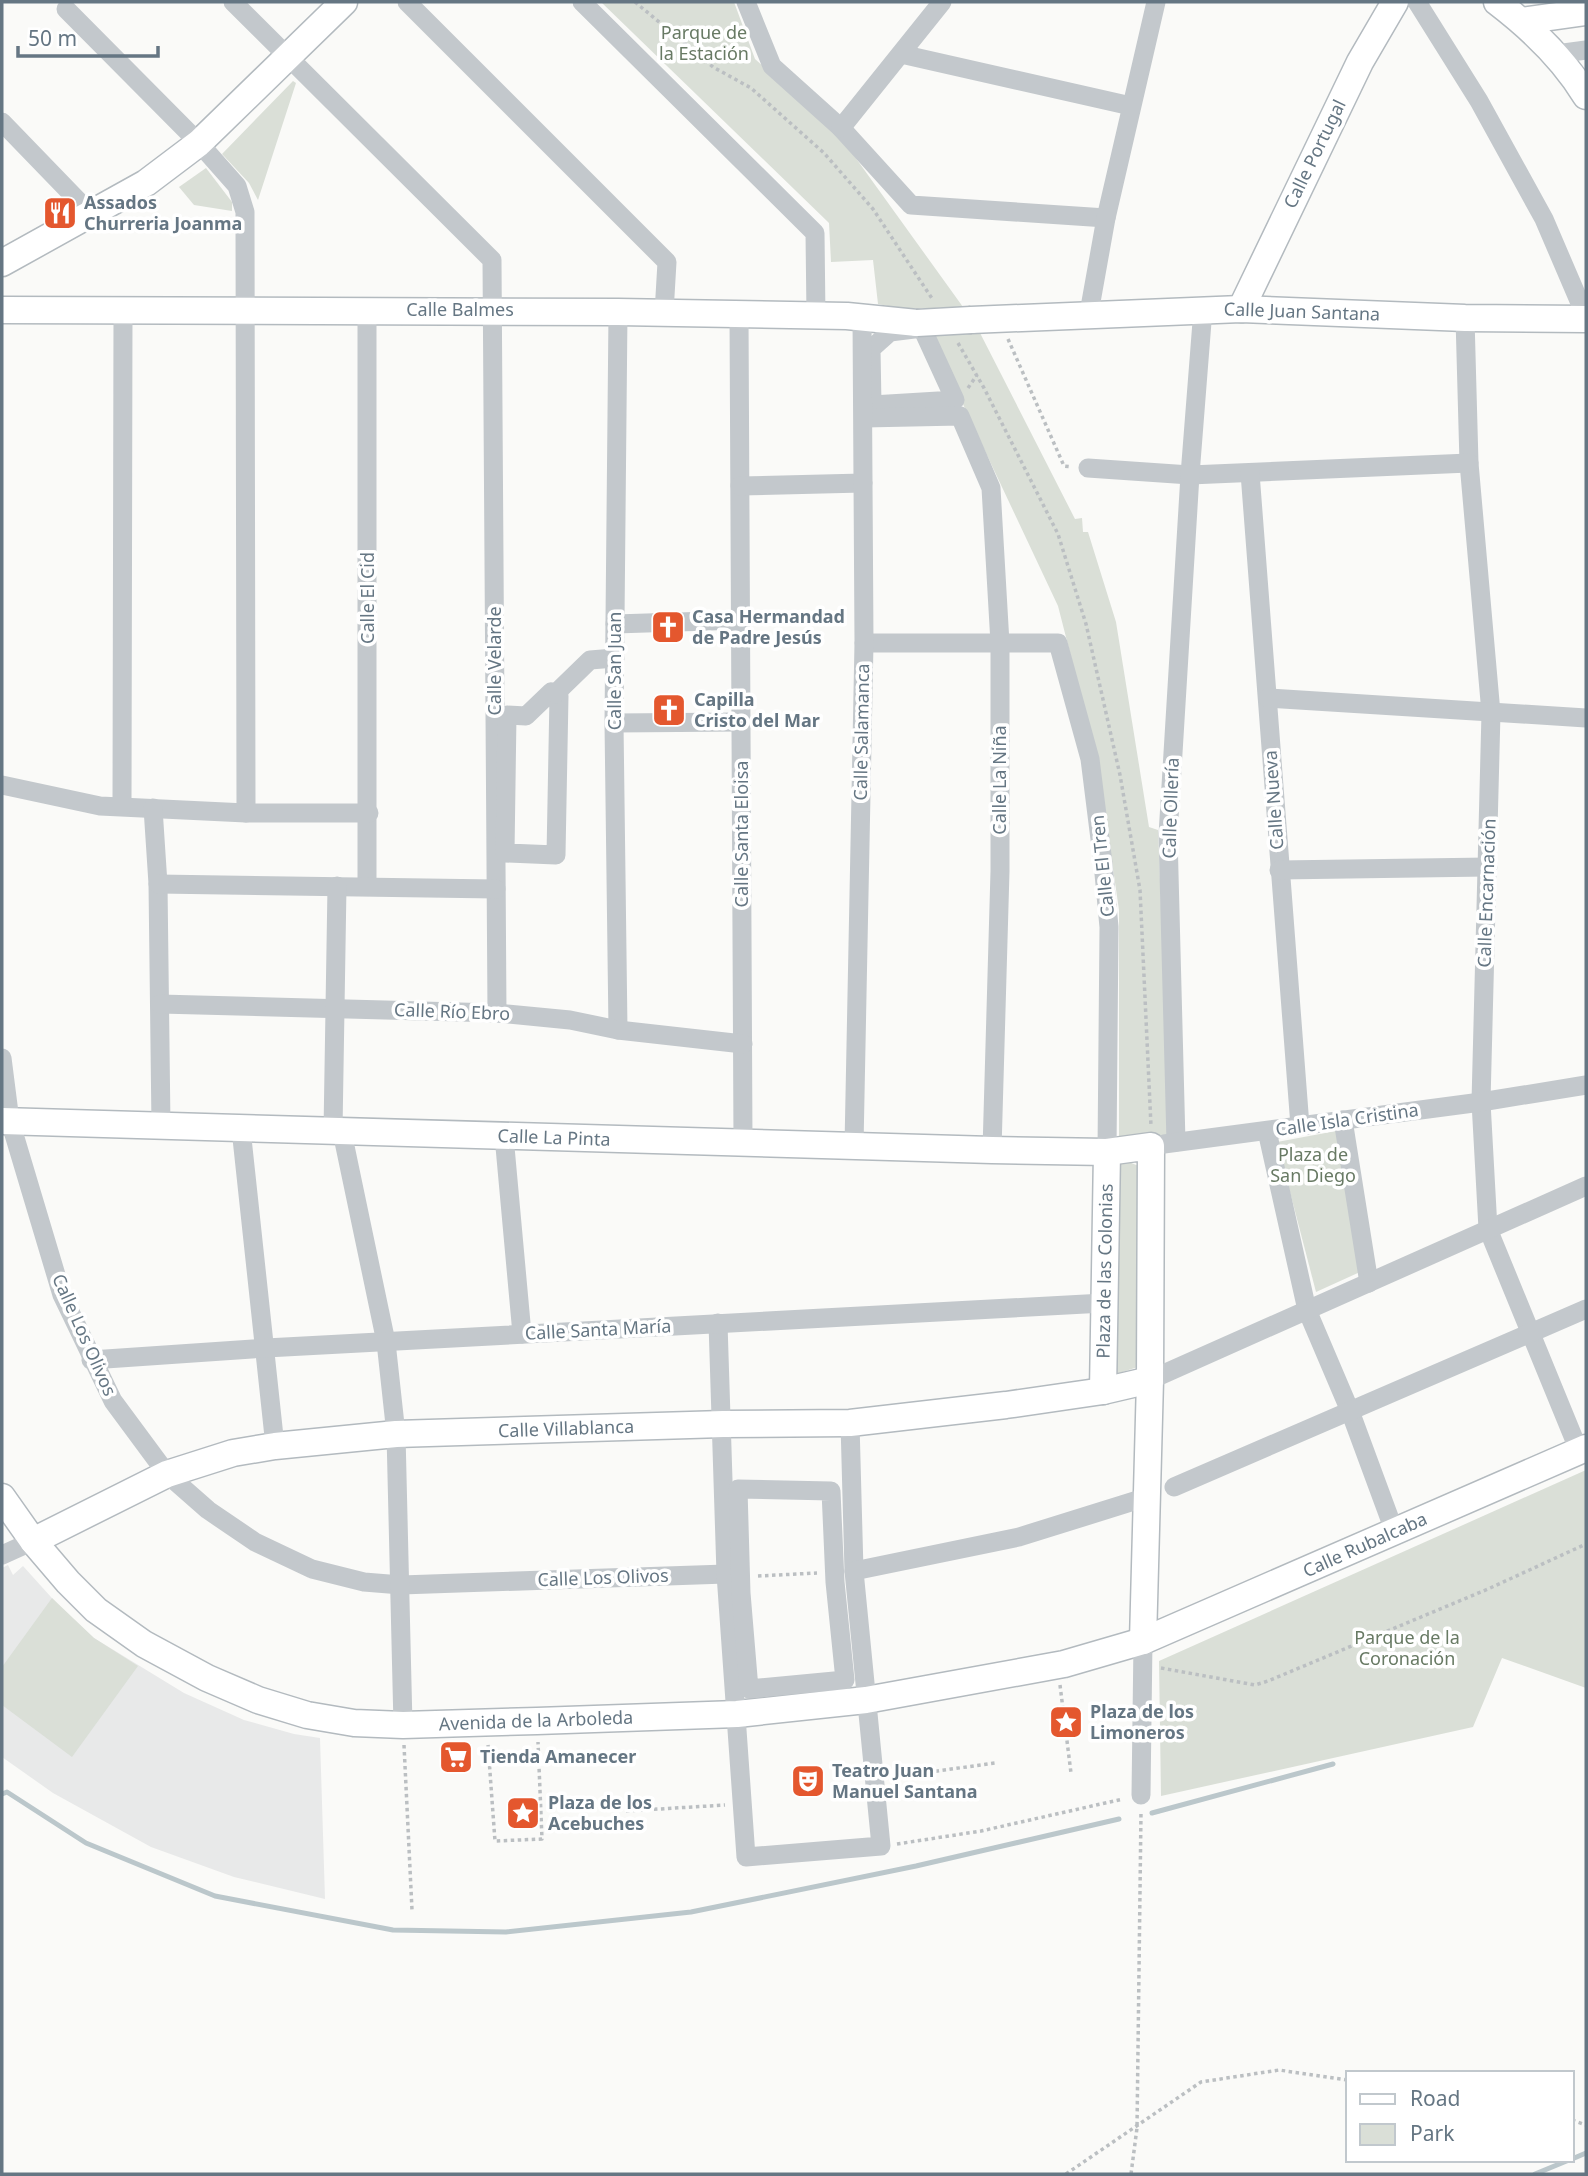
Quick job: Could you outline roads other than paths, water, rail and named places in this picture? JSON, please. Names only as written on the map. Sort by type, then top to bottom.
[{"type":"street","name":"Calle Velarde","points":[[233,2],[492,260],[496,1013]]},
{"type":"street","points":[[3,268],[146,183],[200,143],[344,2]]},
{"type":"street","points":[[407,2],[667,262],[664,313]]},
{"type":"street","points":[[582,2],[815,233],[816,316]]},
{"type":"street","points":[[746,2],[772,66],[841,128],[911,205],[1106,218]]},
{"type":"street","points":[[841,128],[942,2]]},
{"type":"street","points":[[1089,313],[1106,218],[1156,2]]},
{"type":"street","name":"Calle Portugal","points":[[1241,309],[1360,62],[1395,2]]},
{"type":"street","points":[[1417,2],[1479,101],[1544,219],[1586,318]]},
{"type":"street","points":[[1497,2],[1522,21],[1556,54],[1586,96]]},
{"type":"street","points":[[66,9],[200,143],[237,186],[245,212],[246,813]]},
{"type":"street","points":[[1522,21],[1586,12]]},
{"type":"street","points":[[1556,54],[1586,50]]},
{"type":"street","points":[[901,54],[1132,106]]},
{"type":"street","points":[[2,122],[91,214]]},
{"type":"street","name":"Calle Juan Santana","points":[[964,331],[1011,317],[1203,309],[1465,318],[1586,318]]},
{"type":"street","name":"Calle Ollería","points":[[1164,1144],[1168,835],[1203,309]]},
{"type":"street","name":"Calle Balmes","points":[[2,310],[494,310],[739,314],[862,318],[964,331]]},
{"type":"street","name":"Calle El Cid","points":[[367,310],[367,886]]},
{"type":"street","points":[[122,311],[122,806]]},
{"type":"street","name":"Calle San Juan","points":[[618,312],[614,723],[618,1030]]},
{"type":"street","name":"Calle Santa Eloisa","points":[[739,314],[743,1143]]},
{"type":"street","name":"Calle Salamanca","points":[[854,1146],[864,643],[863,483],[868,412],[862,318]]},
{"type":"street","name":"Calle Encarnación","points":[[1465,318],[1469,463],[1492,713],[1481,1102],[1488,1229],[1530,1334],[1582,1449]]},
{"type":"street","points":[[922,328],[956,400],[868,412],[871,349],[890,332],[922,328]]},
{"type":"street","name":"Calle La Niña","points":[[868,412],[960,416],[991,488],[1000,643],[1000,871],[992,1150]]},
{"type":"street","points":[[1088,468],[1190,475],[1469,463]]},
{"type":"street","name":"Calle Nueva","points":[[1250,473],[1300,1126]]},
{"type":"street","points":[[740,486],[863,483]]},
{"type":"street","points":[[615,624],[741,620]]},
{"type":"street","points":[[864,643],[1000,643]]},
{"type":"street","name":"Calle El Tren","points":[[1000,643],[1058,643],[1090,759],[1109,927],[1107,1152]]},
{"type":"street","points":[[555,694],[590,660],[615,658]]},
{"type":"street","points":[[551,692],[555,694],[559,696],[556,855],[505,853],[507,716],[526,716],[551,692]]},
{"type":"street","points":[[1268,698],[1586,718]]},
{"type":"street","points":[[614,723],[742,722]]},
{"type":"street","points":[[2,785],[100,806],[246,813],[369,813]]},
{"type":"street","points":[[153,808],[158,884],[162,1126]]},
{"type":"street","points":[[1279,870],[1488,867]]},
{"type":"street","points":[[158,884],[496,889]]},
{"type":"street","points":[[337,886],[337,1131],[386,1342],[396,1434],[403,1725]]},
{"type":"street","name":"Calle Río Ebro","points":[[160,1004],[496,1013],[570,1020],[618,1030],[743,1044]]},
{"type":"street","name":"Calle Los Olivos","points":[[2,1058],[6,1121],[62,1295],[113,1401],[167,1474],[208,1510],[255,1542],[312,1569],[364,1583],[401,1585],[733,1575]]},
{"type":"street","name":"Calle Isla Cristina","points":[[1107,1152],[1481,1102],[1586,1085]]},
{"type":"street","name":"Calle La Pinta","points":[[6,1121],[1107,1152]]},
{"type":"street","points":[[1343,1121],[1369,1283]]},
{"type":"street","points":[[241,1129],[275,1446]]},
{"type":"street","points":[[1266,1131],[1307,1310],[1350,1411],[1395,1533]]},
{"type":"street","points":[[505,1136],[522,1334]]},
{"type":"street","points":[[1141,1795],[1150,1380],[1164,1144]]},
{"type":"street","name":"Plaza de las Colonias","points":[[1103,1391],[1107,1152]]},
{"type":"street","points":[[1150,1380],[1586,1186]]},
{"type":"street","name":"Calle Santa María","points":[[92,1360],[266,1348],[1104,1303]]},
{"type":"street","points":[[1174,1487],[1586,1309]]},
{"type":"street","points":[[718,1323],[733,1575],[737,1714],[747,1857],[881,1846],[866,1700],[845,1572],[831,1491],[738,1489],[733,1575],[749,1689],[845,1679],[845,1572],[849,1423]]},
{"type":"street","name":"Calle Villablanca","points":[[2,1555],[167,1474],[233,1453],[275,1446],[396,1434],[849,1423],[925,1416],[1103,1391],[1150,1380]]},
{"type":"street","name":"Calle Rubalcaba","points":[[1143,1641],[1582,1449]]},
{"type":"street","name":"Avenida de la Arboleda","points":[[2,1497],[33,1541],[68,1583],[96,1610],[144,1644],[207,1678],[258,1700],[307,1715],[354,1723],[403,1725],[737,1714],[866,1700],[1057,1665],[1143,1641]]},
{"type":"street","points":[[845,1572],[1019,1537],[1147,1497]]},
{"type":"waterway","points":[[1152,1813],[1333,1764]]},
{"type":"waterway","points":[[2,1794],[7,1792],[86,1843],[215,1896],[393,1930],[506,1932],[691,1912],[916,1866],[1119,1819]]},
{"type":"waterway","points":[[1574,2158],[1586,2153]]},
{"type":"waterway","points":[[1535,2174],[1564,2162]]},
{"type":"place","name":"Assados Churreria Joanma","points":[[60,213]]},
{"type":"place","name":"Casa Hermandad de Padre Jesús","points":[[668,627]]},
{"type":"place","name":"Capilla Cristo del Mar","points":[[669,710]]},
{"type":"place","name":"Plaza de los Limoneros","points":[[1066,1722]]},
{"type":"place","name":"Tienda Amanecer","points":[[456,1757]]},
{"type":"place","name":"Teatro Juan Manuel Santana","points":[[808,1781]]},
{"type":"place","name":"Plaza de los Acebuches","points":[[523,1813]]},
{"type":"park label","name":"Parque de la Estación","points":[[704,43]]},
{"type":"park label","name":"Plaza de San Diego","points":[[1313,1165]]},
{"type":"park label","name":"Parque de la Coronación","points":[[1407,1648]]}]
